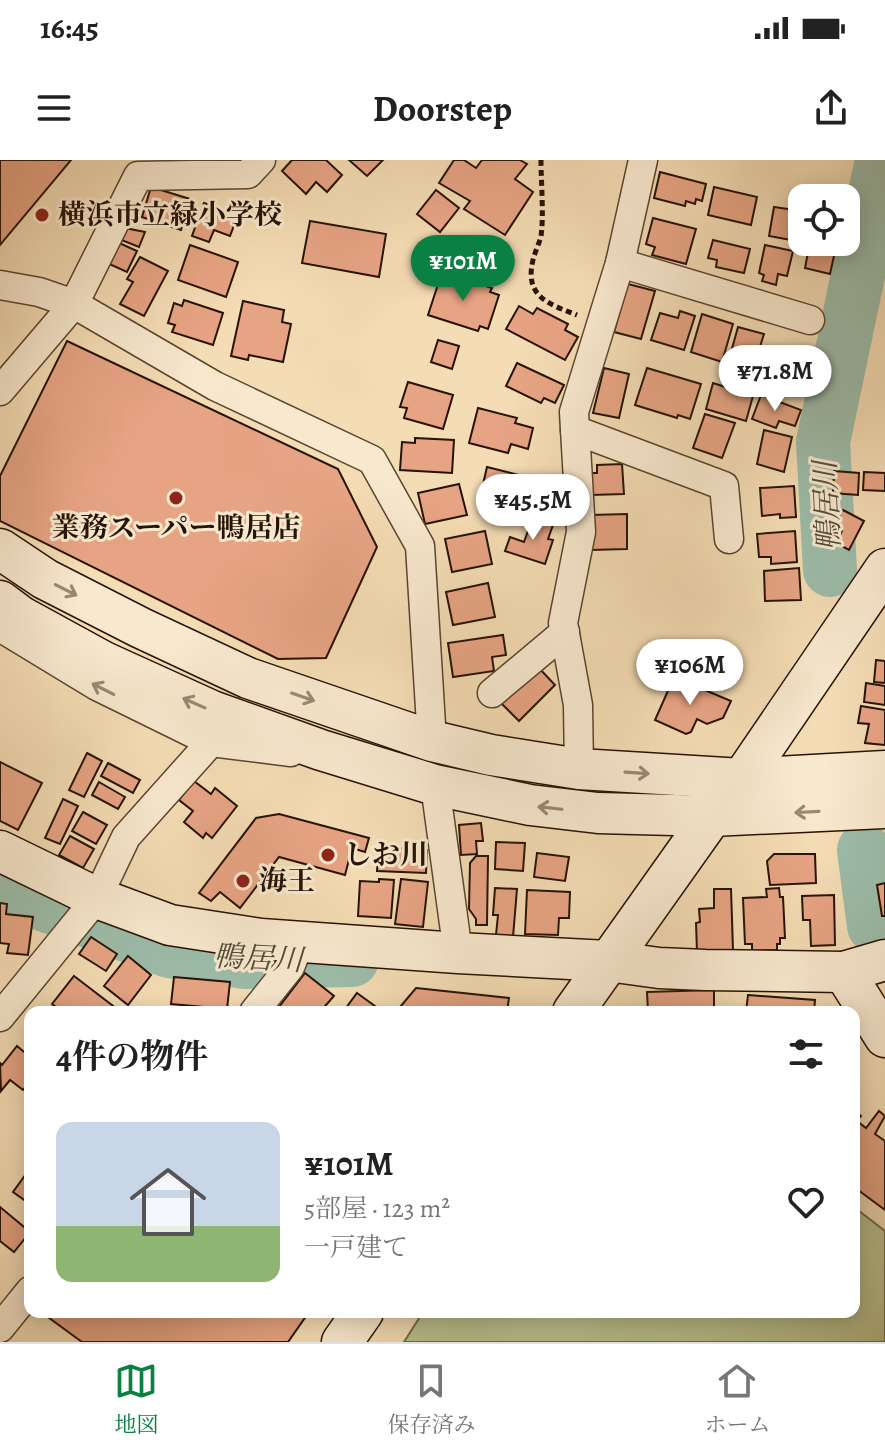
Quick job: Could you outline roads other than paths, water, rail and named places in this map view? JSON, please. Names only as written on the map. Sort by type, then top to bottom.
[{"type":"street","points":[[0,391],[74,304],[138,176],[248,174],[261,160]]},
{"type":"street","points":[[579,769],[578,705],[563,623],[581,532],[574,412],[620,263],[643,160]]},
{"type":"street","points":[[620,263],[810,320]]},
{"type":"street","points":[[0,285],[39,292],[74,304],[215,386],[372,460],[420,546],[432,741]]},
{"type":"street","points":[[575,430],[724,486],[729,539]]},
{"type":"street","points":[[0,549],[45,579],[248,678],[432,741],[491,755],[579,769],[742,779],[885,771]]},
{"type":"street","points":[[577,1006],[712,816],[742,779],[885,569]]},
{"type":"street","points":[[0,601],[20,616],[104,662],[212,711],[306,745],[435,785],[530,805],[598,813],[712,816],[885,808]]},
{"type":"street","points":[[0,627],[97,686],[211,742],[290,752],[306,745]]},
{"type":"street","points":[[492,693],[565,632]]},
{"type":"street","points":[[0,1017],[97,898],[126,837],[211,742]]},
{"type":"street","points":[[435,785],[458,953]]},
{"type":"street","points":[[0,851],[97,898],[170,925],[261,939],[608,961],[659,968],[844,972],[885,960]]},
{"type":"street","points":[[259,1006],[290,967],[300,942]]},
{"type":"street","points":[[844,972],[885,1037]]},
{"type":"street","points":[[0,1328],[24,1298]]},
{"type":"street","points":[[342,1342],[359,1318]]},
{"type":"waterway","name":"鴨居川","points":[[830,570],[823,442],[882,160]]},
{"type":"waterway","name":"鴨居川","points":[[864,850],[874,926]]},
{"type":"waterway","name":"鴨居川","points":[[0,880],[45,905],[169,951],[245,962],[352,960]]},
{"type":"place","name":"横浜市立緑小学校","points":[[42,215]]},
{"type":"place","name":"業務スーパー鴨居店","points":[[176,498]]},
{"type":"place","name":"しお川","points":[[328,855]]},
{"type":"place","name":"海王","points":[[243,881]]}]
